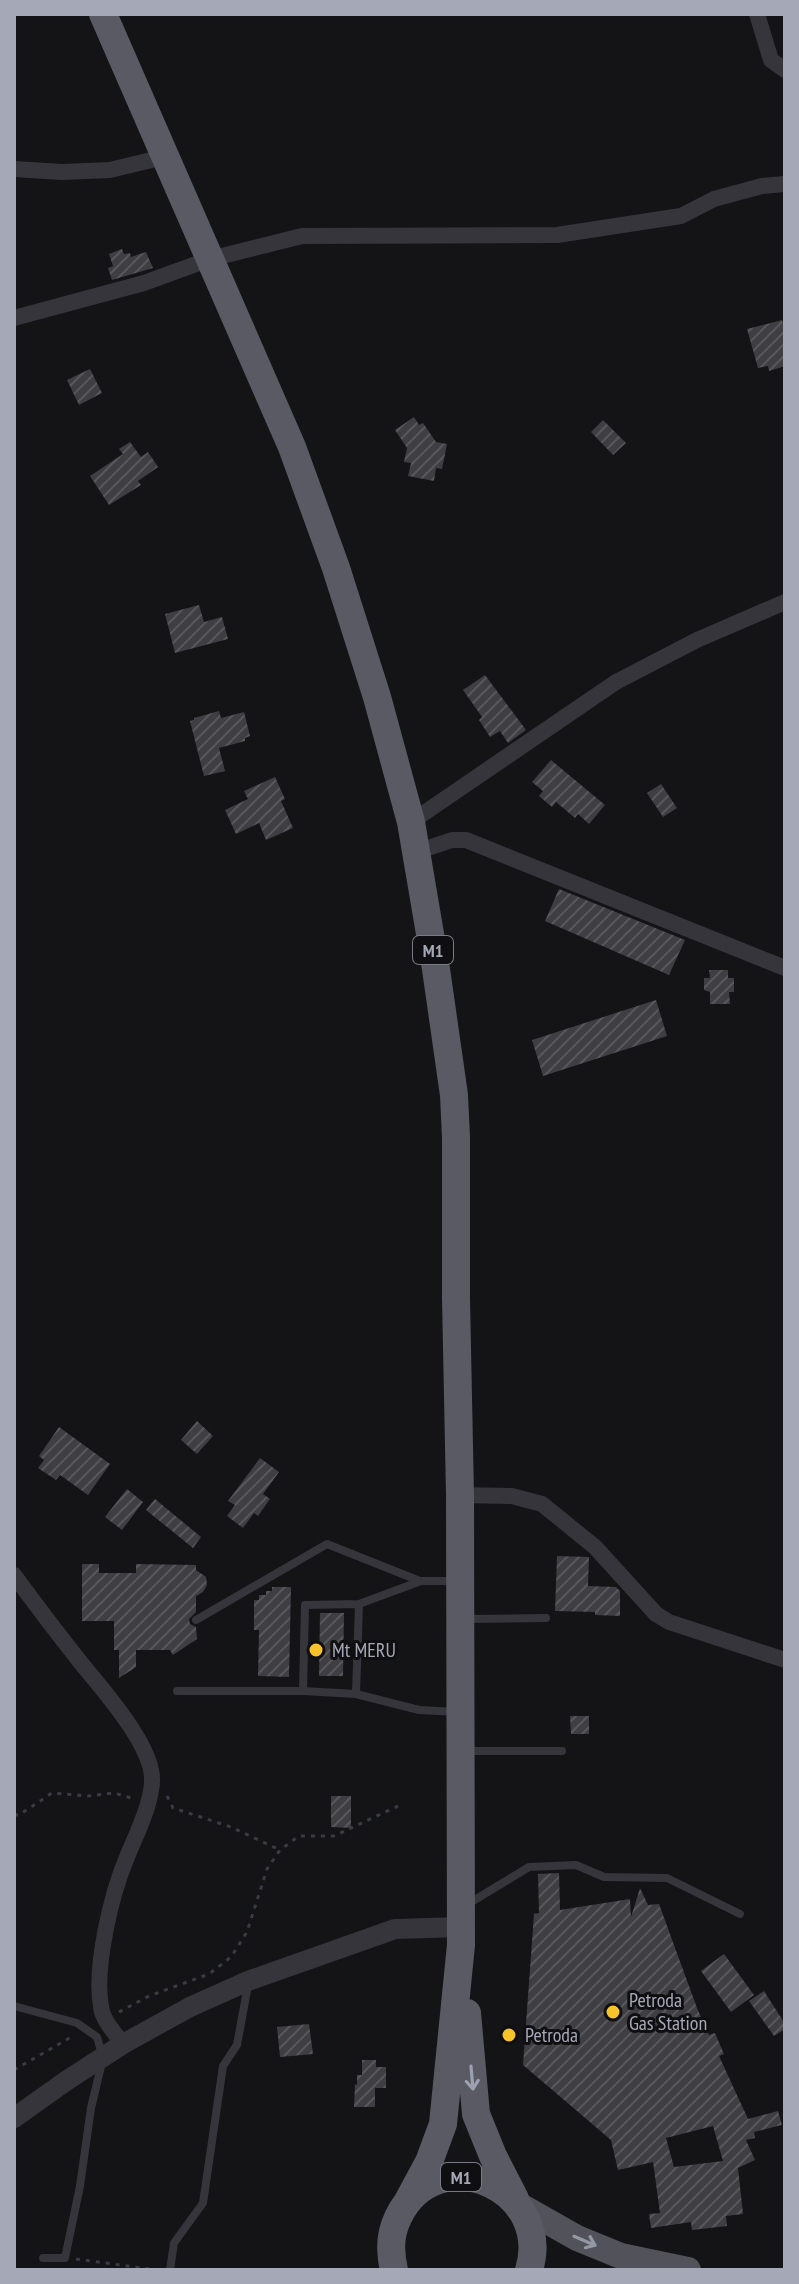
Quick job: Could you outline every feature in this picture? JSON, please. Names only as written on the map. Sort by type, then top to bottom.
[{"type":"highway","name":"M1","points":[[103,14],[292,447],[331,554],[377,697],[411,822],[436,969],[455,1110],[461,1581],[461,1927],[476,2114],[493,2156],[529,2226],[533,2252],[529,2270]]},
{"type":"highway","name":"M1","points":[[394,2270],[390,2245],[395,2221],[429,2162],[443,2124],[461,1927]]},
{"type":"highway","name":"M1","points":[[408,2201],[438,2180],[463,2177],[498,2187],[517,2204]]},
{"type":"main road","points":[[517,2204],[577,2238],[621,2256],[688,2270]]},
{"type":"street","points":[[757,14],[771,60],[785,70]]},
{"type":"street","points":[[14,169],[62,172],[110,170],[164,157]]},
{"type":"street","points":[[14,318],[144,283],[210,259],[302,236],[557,235],[681,216],[714,199],[762,186],[785,184]]},
{"type":"street","points":[[411,822],[616,682],[697,640],[785,602]]},
{"type":"street","points":[[416,852],[452,840],[466,840],[785,968]]},
{"type":"street","points":[[460,1495],[512,1496],[542,1504],[595,1547],[656,1614],[669,1622],[785,1660]]},
{"type":"street","points":[[14,1575],[114,1703],[144,1750],[152,1772],[148,1803],[110,1908],[101,1976],[101,2008],[123,2044]]},
{"type":"street","points":[[14,2118],[123,2044],[190,2007],[248,1981],[395,1929],[461,1927]]},
{"type":"lane","points":[[196,1620],[327,1544],[421,1581]]},
{"type":"lane","points":[[303,1691],[305,1605],[359,1604],[421,1581],[461,1581]]},
{"type":"lane","points":[[356,1694],[359,1604]]},
{"type":"lane","points":[[460,1619],[546,1618]]},
{"type":"lane","points":[[177,1691],[356,1694],[419,1710],[459,1712]]},
{"type":"lane","points":[[460,1751],[562,1751]]},
{"type":"lane","points":[[461,1927],[529,1867],[576,1865],[604,1877],[667,1878],[740,1914]]},
{"type":"lane","points":[[170,2270],[174,2243],[203,2203],[223,2066],[237,2045],[248,1981]]},
{"type":"lane","points":[[14,2006],[77,2023],[97,2037],[103,2058],[91,2108],[80,2186],[65,2258],[43,2258]]},
{"type":"path","points":[[152,1772],[173,1808]]},
{"type":"path","points":[[14,1815],[19,1815],[52,1793],[88,1796],[114,1793],[231,1827],[280,1850]]},
{"type":"path","points":[[14,2070],[49,2048],[149,1996],[209,1974],[231,1957],[247,1932],[267,1869],[280,1850],[299,1836],[334,1836],[398,1806]]},
{"type":"path","points":[[65,2258],[157,2270]]},
{"type":"building","points":[[122,249],[124,254],[130,253],[131,257],[146,252],[153,268],[112,280],[108,268],[113,266],[109,254]]},
{"type":"building","points":[[782,320],[785,329],[785,366],[769,371],[768,366],[758,368],[747,329]]},
{"type":"building","points":[[90,369],[102,393],[79,405],[67,380]]},
{"type":"building","points":[[414,417],[419,425],[423,423],[436,442],[447,444],[442,469],[436,468],[434,481],[408,476],[411,463],[404,462],[407,448],[395,430]]},
{"type":"building","points":[[603,420],[626,443],[613,455],[591,432]]},
{"type":"building","points":[[130,442],[141,457],[148,452],[158,467],[138,481],[141,485],[109,505],[90,476],[123,454],[119,449]]},
{"type":"building","points":[[199,605],[204,622],[222,617],[228,639],[175,653],[165,614]]},
{"type":"building","points":[[485,675],[526,730],[508,743],[500,731],[490,737],[479,720],[482,717],[463,690]]},
{"type":"building","points":[[219,711],[221,718],[244,712],[250,736],[245,741],[219,748],[225,771],[204,776],[190,721]]},
{"type":"building","points":[[551,760],[605,805],[589,824],[578,814],[575,818],[556,802],[552,807],[539,796],[543,791],[532,782]]},
{"type":"building","points":[[275,777],[293,828],[266,840],[259,823],[236,834],[225,810],[248,799],[244,791]]},
{"type":"building","points":[[661,784],[677,808],[663,817],[647,793]]},
{"type":"building","points":[[559,889],[685,940],[669,975],[545,921]]},
{"type":"building","points":[[709,970],[728,970],[728,978],[734,978],[734,992],[729,992],[730,1004],[710,1004],[710,992],[704,990],[704,978],[710,978]]},
{"type":"building","points":[[656,1000],[667,1036],[543,1076],[532,1040]]},
{"type":"building","points":[[197,1421],[213,1436],[197,1454],[181,1440]]},
{"type":"building","points":[[59,1427],[110,1464],[88,1495],[60,1475],[56,1480],[38,1468],[44,1460],[39,1456]]},
{"type":"building","points":[[260,1458],[279,1472],[263,1494],[270,1499],[258,1516],[254,1513],[243,1528],[227,1516],[235,1505],[228,1501]]},
{"type":"building","points":[[127,1489],[143,1502],[122,1530],[105,1517]]},
{"type":"building","points":[[155,1499],[201,1537],[193,1548],[146,1510]]},
{"type":"building","points":[[557,1556],[589,1557],[588,1586],[616,1587],[620,1591],[620,1616],[555,1611]]},
{"type":"building","points":[[82,1564],[99,1564],[99,1573],[136,1573],[136,1564],[196,1565],[196,1570],[206,1577],[207,1585],[196,1596],[196,1612],[189,1619],[190,1624],[196,1627],[197,1639],[173,1655],[170,1650],[136,1650],[136,1667],[119,1678],[119,1650],[114,1650],[114,1621],[82,1621]]},
{"type":"building","points":[[272,1587],[291,1587],[289,1677],[258,1676],[259,1630],[254,1630],[254,1600],[259,1600],[259,1595],[266,1595],[266,1591],[272,1591]]},
{"type":"building","points":[[320,1613],[344,1613],[343,1676],[319,1676]]},
{"type":"building","points":[[570,1716],[589,1716],[589,1734],[571,1734]]},
{"type":"building","points":[[331,1796],[351,1796],[351,1828],[331,1827]]},
{"type":"building","name":"Petroda Gas Station","points":[[559,1873],[560,1910],[630,1899],[631,1917],[640,1888],[648,1905],[659,1904],[697,2008],[709,2035],[715,2033],[724,2054],[719,2056],[748,2119],[778,2111],[782,2125],[754,2132],[755,2138],[746,2140],[755,2160],[738,2168],[743,2214],[726,2216],[727,2226],[692,2230],[691,2222],[651,2228],[649,2214],[660,2213],[653,2162],[618,2170],[611,2140],[523,2065],[534,1914],[539,1913],[538,1874]],"holes":[[[713,2126],[723,2161],[674,2167],[666,2138]]]},
{"type":"building","points":[[724,1954],[754,1995],[731,2012],[701,1971]]},
{"type":"building","points":[[764,1991],[785,2024],[785,2029],[774,2036],[749,2001]]},
{"type":"building","points":[[309,2024],[313,2054],[280,2057],[277,2027]]},
{"type":"building","points":[[362,2060],[376,2060],[376,2067],[386,2067],[386,2088],[375,2088],[375,2107],[354,2107],[355,2084],[357,2075],[362,2075]]},
{"type":"place","name":"Mt MERU","points":[[316,1650]]},
{"type":"place","name":"Petroda Gas Station","points":[[613,2012]]},
{"type":"place","name":"Petroda","points":[[509,2035]]}]
